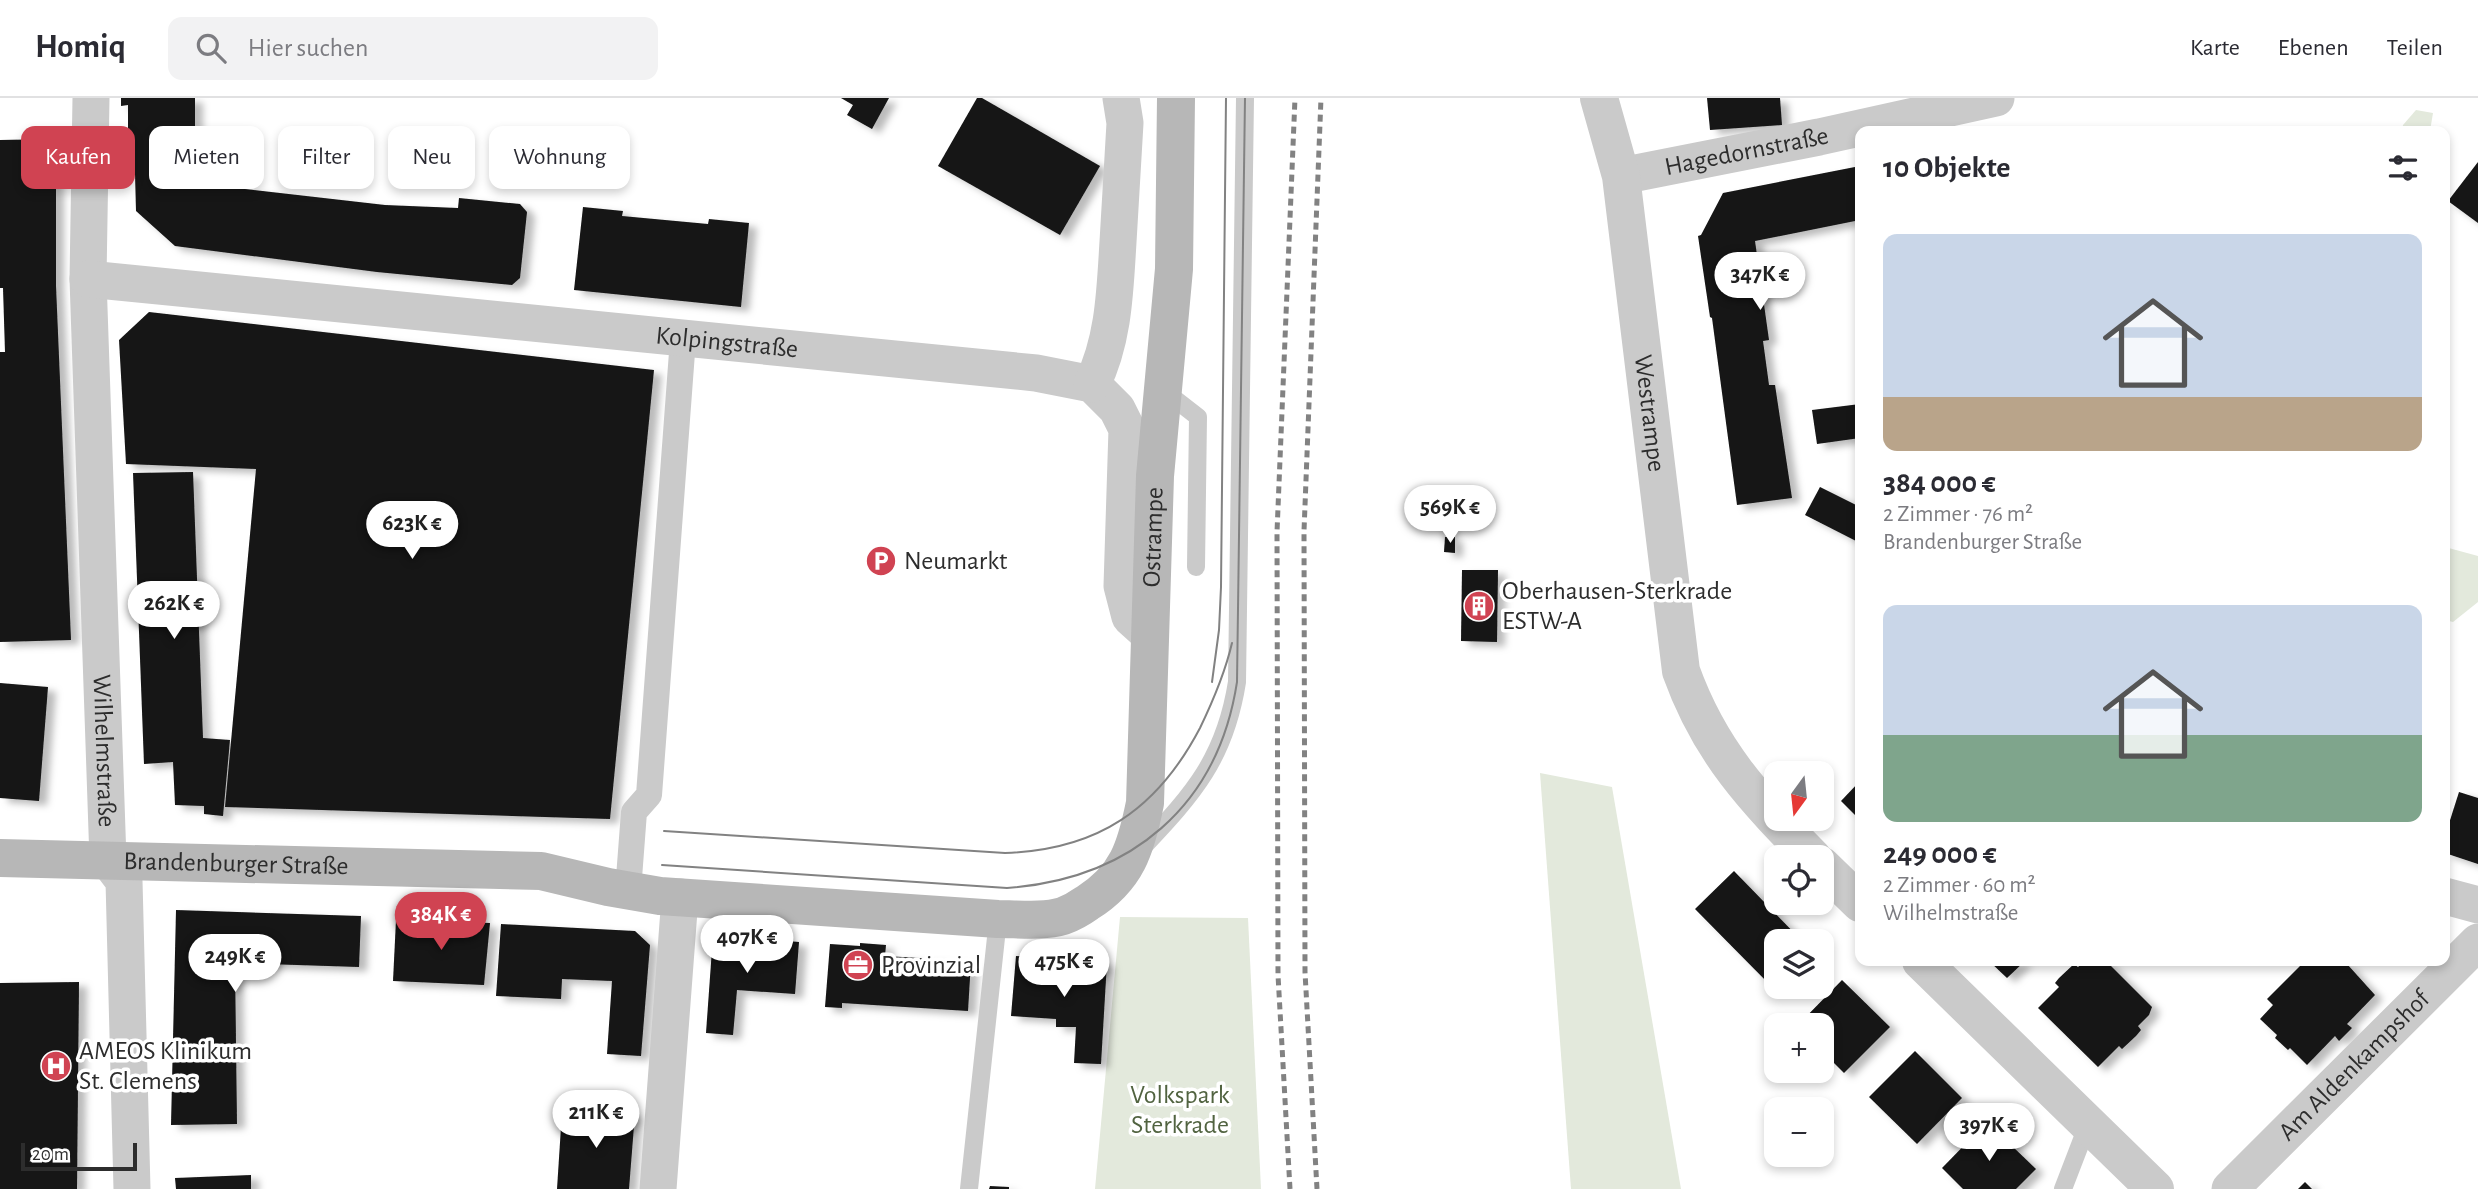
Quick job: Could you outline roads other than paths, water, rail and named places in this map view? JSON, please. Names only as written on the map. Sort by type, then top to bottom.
[{"type":"main road","name":"Ostrampe","points":[[1125,868],[1137,840],[1145,803],[1155,476],[1174,269],[1176,98]]},
{"type":"main road","name":"Brandenburger Straße","points":[[0,858],[541,871],[628,891],[680,897],[998,919],[1047,919],[1063,916],[1108,889],[1125,868]]},
{"type":"street","name":"Wilhelmstraße","points":[[91,98],[88,279],[108,860],[124,881],[132,1189]]},
{"type":"street","points":[[1121,98],[1125,123],[1115,280],[1104,361],[1092,384],[1116,409],[1127,429],[1122,586],[1130,617],[1150,635]]},
{"type":"street","name":"Westrampe","points":[[1599,98],[1621,176],[1681,671],[1693,705],[1738,778],[1801,845]]},
{"type":"street","name":"Hagedornstraße","points":[[1869,126],[1996,98]]},
{"type":"street","name":"Hagedornstraße","points":[[1621,176],[1855,129]]},
{"type":"street","name":"Kolpingstraße","points":[[88,279],[1037,373],[1092,384]]},
{"type":"street","points":[[628,891],[634,812],[649,795],[683,339]]},
{"type":"street","points":[[1834,878],[1855,898]]},
{"type":"street","points":[[658,1189],[680,897]]},
{"type":"street","points":[[2450,897],[2478,905]]},
{"type":"street","name":"Am Aldenkampshof","points":[[2230,1189],[2478,942]]},
{"type":"street","points":[[1926,966],[2155,1189]]},
{"type":"lane","points":[[1125,868],[1194,791],[1221,745],[1237,682],[1245,98]]},
{"type":"lane","points":[[1163,389],[1198,417],[1196,567]]},
{"type":"lane","points":[[969,1189],[998,919]]},
{"type":"lane","points":[[2063,1189],[2088,1124]]},
{"type":"tram line","points":[[1212,682],[1221,587],[1226,98]]},
{"type":"tram line","points":[[662,865],[1007,888],[1052,882],[1093,869],[1129,852],[1161,828],[1189,799],[1210,765],[1227,726],[1237,682],[1245,98]]},
{"type":"tram line","points":[[664,831],[1005,853],[1068,844],[1096,834],[1121,820],[1144,803],[1164,782],[1200,728],[1218,687],[1232,643]]},
{"type":"railway","points":[[1290,1189],[1278,975],[1277,532],[1295,98]]},
{"type":"railway","points":[[1317,1189],[1305,972],[1304,531],[1321,98]]},
{"type":"place","name":"Neumarkt","points":[[881,561]]},
{"type":"place","name":"Oberhausen-Sterkrade ESTW-A","points":[[1479,606]]},
{"type":"place","name":"Provinzial","points":[[858,965]]},
{"type":"place","name":"AMEOS Klinikum St. Clemens","points":[[56,1066]]},
{"type":"park label","name":"Volkspark Sterkrade","points":[[1180,1110]]}]
